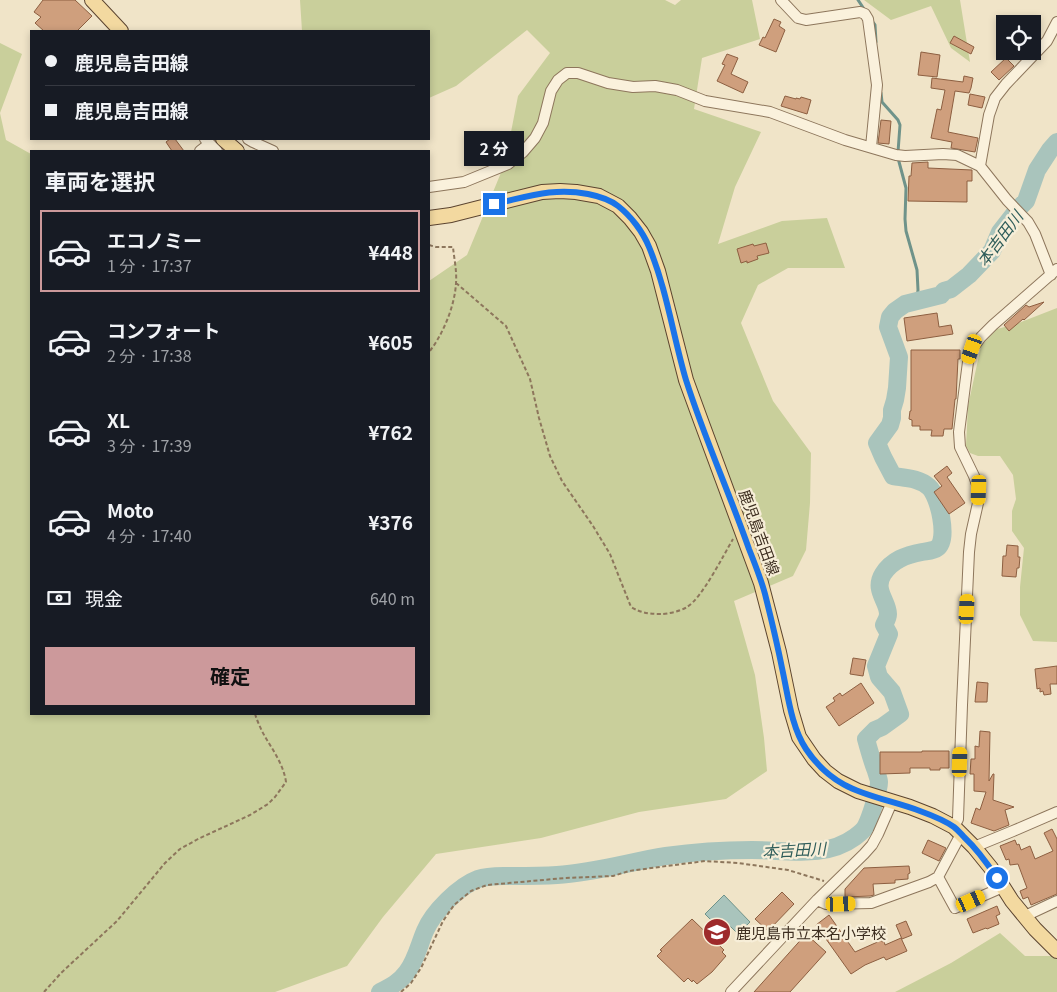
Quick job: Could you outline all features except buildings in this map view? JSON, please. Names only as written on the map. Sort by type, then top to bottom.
[{"type":"main road","points":[[92,0],[121,30]]},
{"type":"main road","points":[[213,143],[234,150]]},
{"type":"main road","name":"鹿児島吉田線","points":[[430,218],[451,215],[542,192],[576,192],[599,196],[618,206],[630,218],[649,246],[658,271],[686,380],[765,593],[791,710],[799,737],[814,759],[838,781],[858,791],[933,816],[958,831],[991,868],[1035,929],[1057,952]]},
{"type":"street","points":[[781,0],[798,18],[806,20],[860,12],[865,14],[868,19],[877,85],[871,147]]},
{"type":"street","points":[[980,166],[989,115],[996,98],[1006,84],[1047,41],[1057,22]]},
{"type":"street","points":[[430,187],[464,182],[508,164],[535,138],[543,123],[551,91],[558,80],[567,73],[578,73],[608,84],[633,87],[655,86],[677,90],[705,101],[770,112],[845,140],[900,156],[958,155],[980,166],[1036,234],[1054,272],[993,325],[972,349],[968,362],[959,432],[960,447],[979,490],[971,534],[962,705],[958,831],[938,877],[929,882],[870,903],[826,904],[817,900]]},
{"type":"street","points":[[249,140],[271,150]]},
{"type":"street","points":[[202,150],[213,143]]},
{"type":"street","points":[[731,992],[817,900],[872,845],[878,834],[886,800]]},
{"type":"street","points":[[974,847],[1057,812]]},
{"type":"street","points":[[938,877],[954,908],[1003,887]]},
{"type":"street","points":[[1025,916],[1057,901]]},
{"type":"path","points":[[430,245],[453,247],[456,282],[452,308],[430,350]]},
{"type":"path","points":[[456,282],[506,326],[530,379],[550,456],[562,481],[610,554],[631,607],[639,612],[650,614],[665,614],[687,608],[698,598],[741,526]]},
{"type":"path","points":[[44,992],[117,921],[165,863],[180,849],[250,815],[268,804],[275,797],[286,782],[285,774],[273,749],[266,740],[255,715]]},
{"type":"path","points":[[401,992],[411,983],[421,968],[443,921],[454,905],[471,891],[487,885],[613,876],[629,871],[705,861],[738,863],[788,870],[833,884]]},
{"type":"green space","points":[[300,0],[665,0],[675,5],[681,0],[752,0],[760,39],[702,58],[694,109],[761,132],[735,187],[718,244],[782,221],[827,218],[845,268],[788,268],[758,285],[741,323],[773,401],[811,453],[810,503],[806,550],[793,576],[734,601],[755,675],[767,771],[726,799],[639,812],[541,838],[436,854],[383,917],[347,966],[275,992],[0,992],[0,113],[6,140],[30,153],[30,715],[430,715],[430,280],[467,255],[505,163],[518,96],[550,53],[527,30],[456,86],[430,98],[430,30],[302,30]]},
{"type":"green space","points":[[864,0],[960,0],[970,62],[951,48],[931,6],[891,20]]},
{"type":"green space","points":[[0,43],[22,54],[0,113]]},
{"type":"green space","points":[[1057,308],[1057,642],[1033,641],[1020,615],[1020,587],[1024,548],[1012,531],[1012,511],[1016,499],[1013,475],[1000,456],[978,456],[970,453],[966,446],[968,406],[981,346],[997,329],[1016,324]]},
{"type":"green space","points":[[1000,933],[1025,956],[1057,956],[1057,992],[895,992],[951,963]]},
{"type":"water","points":[[724,895],[750,922],[738,934],[725,921],[718,927],[705,914]]},
{"type":"waterway","points":[[858,0],[866,12]]},
{"type":"waterway","points":[[872,21],[875,25],[876,42]]},
{"type":"waterway","points":[[881,93],[882,102],[898,120],[900,125],[898,152]]},
{"type":"waterway","name":"本吉田川","points":[[380,992],[398,981],[407,972],[425,931],[440,908],[463,887],[478,879],[495,876],[571,874],[666,856],[698,852],[741,850],[819,851],[843,844],[864,829],[878,792],[879,782],[866,739],[875,730],[900,714],[892,692],[879,677],[876,666],[889,634],[884,625],[888,614],[880,590],[880,580],[887,569],[900,559],[937,548],[941,543],[942,536],[939,508],[933,492],[921,482],[893,476],[877,443],[890,425],[897,388],[899,357],[888,327],[890,317],[905,304],[941,295],[944,291],[951,289],[969,275],[992,251],[1000,232],[1026,201],[1037,170],[1057,142]]},
{"type":"waterway","points":[[898,158],[906,188],[906,231],[917,270],[917,300]]},
{"type":"place","name":"鹿児島市立本名小学校","points":[[717,932]]},
{"type":"route","points":[[494,204],[542,192],[576,192],[599,196],[618,206],[641,232],[649,246],[658,271],[686,380],[762,583],[799,737],[814,759],[838,781],[875,798],[910,807],[933,816],[954,827],[974,847],[997,878]]}]
